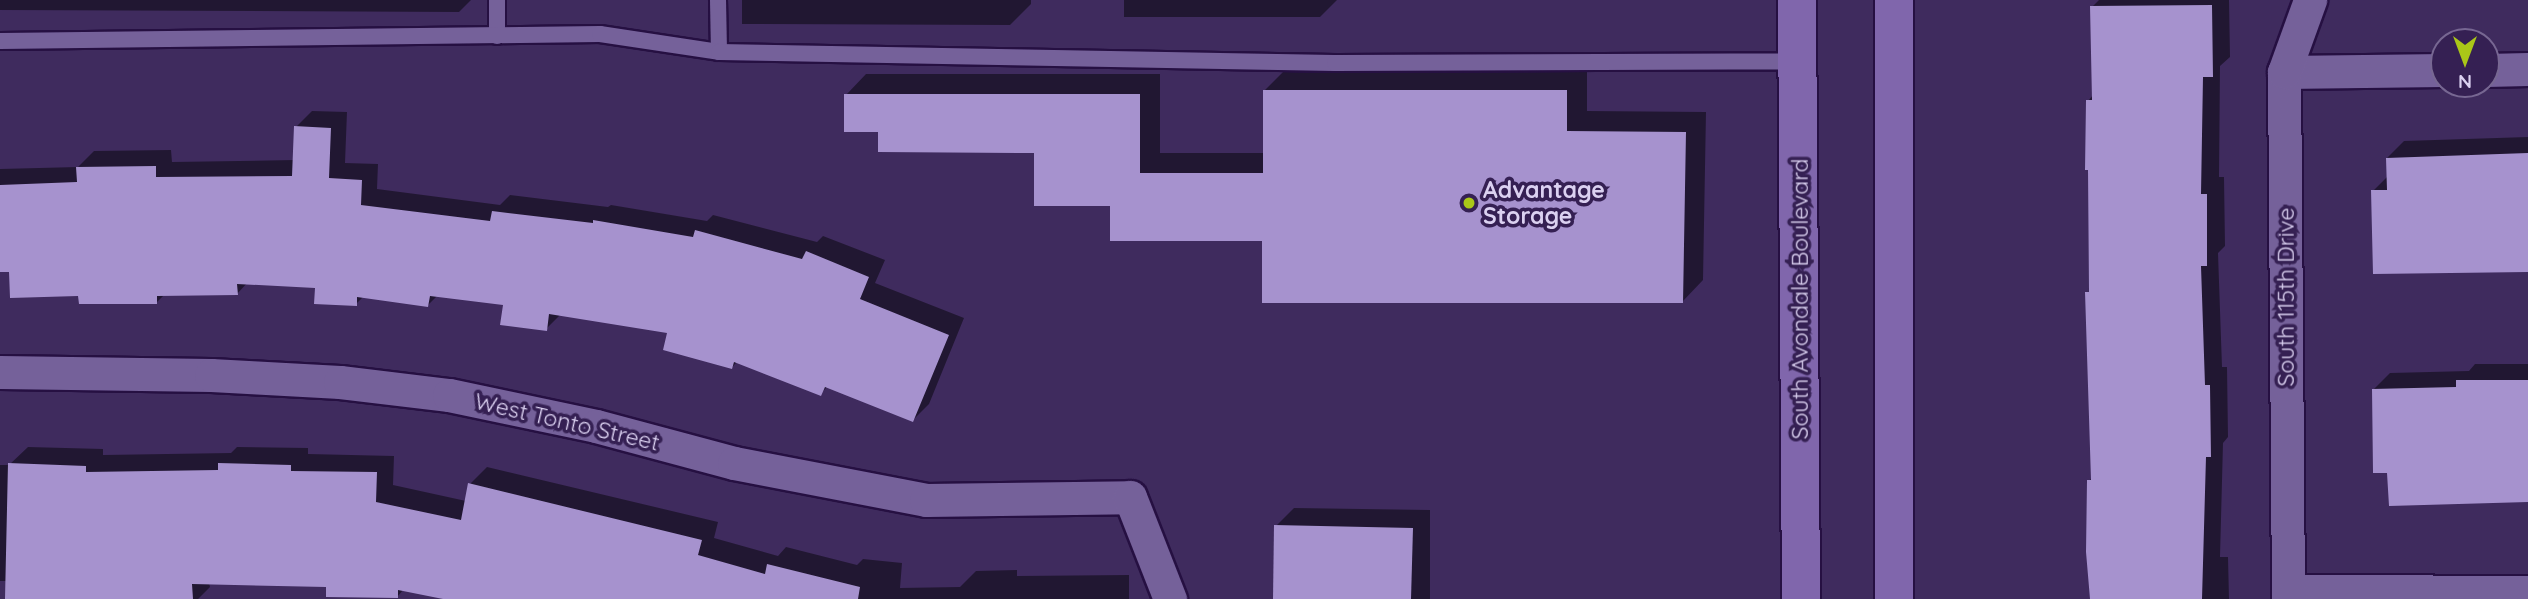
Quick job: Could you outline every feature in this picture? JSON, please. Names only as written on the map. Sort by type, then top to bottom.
[{"type":"main road","name":"South Avondale Boulevard","points":[[1797,0],[1801,599]]},
{"type":"main road","points":[[1894,0],[1894,599]]},
{"type":"street","name":"South 115th Drive","points":[[2288,595],[2284,72],[2310,0]]},
{"type":"street","points":[[2500,70],[2528,69]]},
{"type":"street","points":[[2284,72],[2430,70]]},
{"type":"street","name":"West Tonto Street","points":[[0,372],[211,375],[340,382],[449,395],[596,426],[734,463],[926,500],[1130,497],[1170,599]]},
{"type":"street","points":[[2288,595],[2528,592]]},
{"type":"lane","points":[[497,0],[498,36]]},
{"type":"lane","points":[[718,0],[719,52]]},
{"type":"lane","points":[[0,41],[600,34],[719,52],[1335,63],[1798,61]]},
{"type":"building","points":[[2212,5],[2213,77],[2203,77],[2201,194],[2207,194],[2207,266],[2201,266],[2205,385],[2210,385],[2211,457],[2206,457],[2202,599],[2090,599],[2086,552],[2087,480],[2091,480],[2085,292],[2089,292],[2088,170],[2085,170],[2086,100],[2092,100],[2090,6]]},
{"type":"building","points":[[1263,90],[1567,90],[1567,131],[1686,132],[1683,303],[1262,303],[1262,241],[1110,241],[1110,206],[1034,206],[1034,153],[878,152],[878,132],[844,132],[844,94],[1140,94],[1140,173],[1263,173]]},
{"type":"building","points":[[294,126],[331,128],[329,178],[362,180],[361,205],[490,221],[492,211],[593,223],[593,220],[693,237],[695,230],[802,259],[806,251],[869,277],[860,299],[949,335],[913,422],[825,387],[821,396],[734,362],[732,369],[663,350],[667,333],[549,314],[547,331],[500,325],[503,305],[430,296],[428,307],[357,297],[357,306],[314,304],[315,288],[237,284],[238,295],[157,296],[157,304],[79,304],[78,296],[10,298],[9,272],[0,272],[0,185],[77,182],[76,167],[156,166],[156,177],[292,176]]},
{"type":"building","points":[[2528,153],[2528,272],[2373,274],[2371,190],[2387,190],[2386,158]]},
{"type":"building","points":[[2456,380],[2528,380],[2528,502],[2389,506],[2387,473],[2373,473],[2372,389],[2456,387]]},
{"type":"building","points":[[8,463],[86,466],[86,472],[218,470],[218,463],[291,465],[291,471],[377,472],[376,502],[461,520],[468,483],[702,540],[698,555],[765,574],[767,564],[860,587],[858,599],[443,599],[398,590],[398,598],[326,597],[326,587],[192,584],[193,599],[5,599]]},
{"type":"building","points":[[1274,525],[1413,528],[1411,599],[1273,599]]},
{"type":"place","name":"Advantage Storage","points":[[1469,203]]}]
